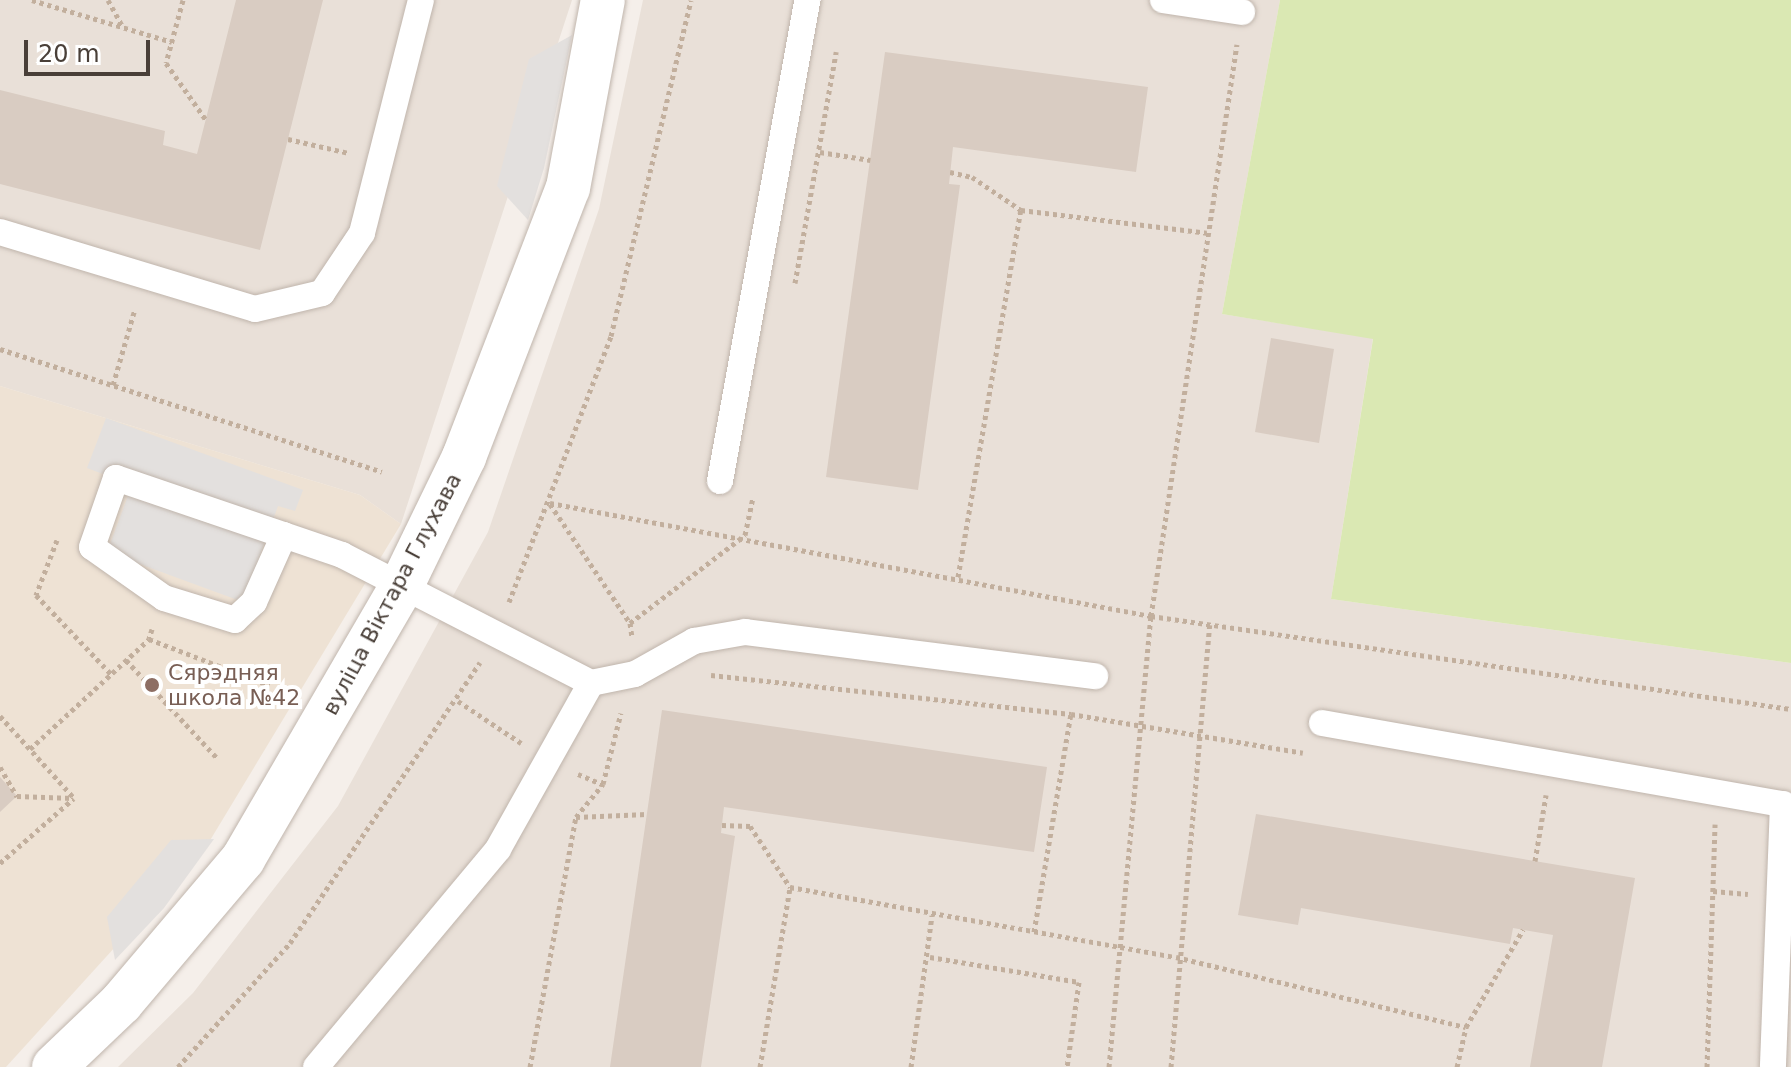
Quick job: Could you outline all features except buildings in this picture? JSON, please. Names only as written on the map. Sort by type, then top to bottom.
[{"type":"street","name":"вуліца Віктара Глухава","points":[[54,1067],[121,1003],[243,859],[400,589],[464,457],[568,188],[603,0]]},
{"type":"lane","points":[[0,232],[255,309],[322,293],[362,233],[421,0]]},
{"type":"lane","points":[[720,481],[807,0]]},
{"type":"lane","points":[[1163,0],[1242,12]]},
{"type":"lane","points":[[284,535],[254,602],[235,620],[164,598],[111,565],[92,547],[116,478],[284,535],[342,555],[400,589],[591,683],[635,674],[694,641],[745,632],[1095,676]]},
{"type":"lane","points":[[316,1067],[498,849],[591,683]]},
{"type":"lane","points":[[1322,723],[1787,804],[1773,1067]]},
{"type":"path","points":[[32,0],[172,42]]},
{"type":"path","points":[[108,0],[123,27]]},
{"type":"path","points":[[183,0],[166,63],[206,120]]},
{"type":"path","points":[[178,1067],[290,943],[394,799],[495,636],[550,503],[611,336],[691,0]]},
{"type":"path","points":[[1109,1067],[1115,946],[1137,724],[1242,12]]},
{"type":"path","points":[[837,46],[820,152],[870,160]]},
{"type":"path","points":[[288,139],[359,156]]},
{"type":"path","points":[[950,172],[972,177],[1021,210],[1207,233]]},
{"type":"path","points":[[958,577],[1021,210]]},
{"type":"path","points":[[113,385],[144,276]]},
{"type":"path","points":[[0,349],[382,472]]},
{"type":"path","points":[[550,503],[745,535],[1151,616],[1791,709]]},
{"type":"path","points":[[530,1067],[576,817],[603,784],[635,674],[630,623],[550,503]]},
{"type":"path","points":[[630,623],[745,535]]},
{"type":"path","points":[[30,749],[149,639],[164,598]]},
{"type":"path","points":[[1171,1067],[1176,957],[1210,625]]},
{"type":"path","points":[[149,639],[269,685]]},
{"type":"path","points":[[126,660],[218,759]]},
{"type":"path","points":[[698,679],[1071,714],[1311,755]]},
{"type":"path","points":[[620,717],[631,710]]},
{"type":"path","points":[[1034,932],[1071,714]]},
{"type":"path","points":[[0,716],[74,798]]},
{"type":"path","points":[[0,767],[17,796],[74,798]]},
{"type":"path","points":[[1531,793],[1562,798]]},
{"type":"path","points":[[1535,861],[1546,795]]},
{"type":"path","points":[[0,863],[74,798]]},
{"type":"path","points":[[576,817],[647,814]]},
{"type":"path","points":[[1699,821],[1715,823],[1707,1067]]},
{"type":"path","points":[[722,825],[750,826],[790,887],[762,1067]]},
{"type":"path","points":[[790,887],[1176,957],[1466,1027]]},
{"type":"path","points":[[911,1067],[930,957],[932,915]]},
{"type":"path","points":[[1457,1067],[1466,1027],[1523,930]]},
{"type":"path","points":[[930,957],[1079,982],[1067,1067]]},
{"type":"shaded area","points":[[0,0],[572,0],[401,524],[360,495],[0,386]]},
{"type":"shaded area","points":[[643,0],[1280,0],[1222,314],[1373,338],[1331,599],[1791,663],[1791,1067],[118,1067],[193,993],[338,806],[488,532],[599,209]]},
{"type":"shaded area","points":[[572,35],[544,168],[528,220],[497,186],[529,59]]},
{"type":"shaded area","name":"Сярэдняя школа №42","points":[[0,386],[360,495],[401,524],[206,847],[6,1067],[0,1067]]},
{"type":"shaded area","points":[[106,418],[303,490],[295,511],[278,506],[243,602],[107,552],[132,485],[87,468]]},
{"type":"shaded area","points":[[214,839],[164,908],[115,960],[107,917],[171,840]]},
{"type":"green space","points":[[1280,0],[1791,0],[1791,663],[1331,599],[1373,339],[1222,314]]},
{"type":"place","name":"Сярэдняя школа №42","points":[[152,685]]}]
